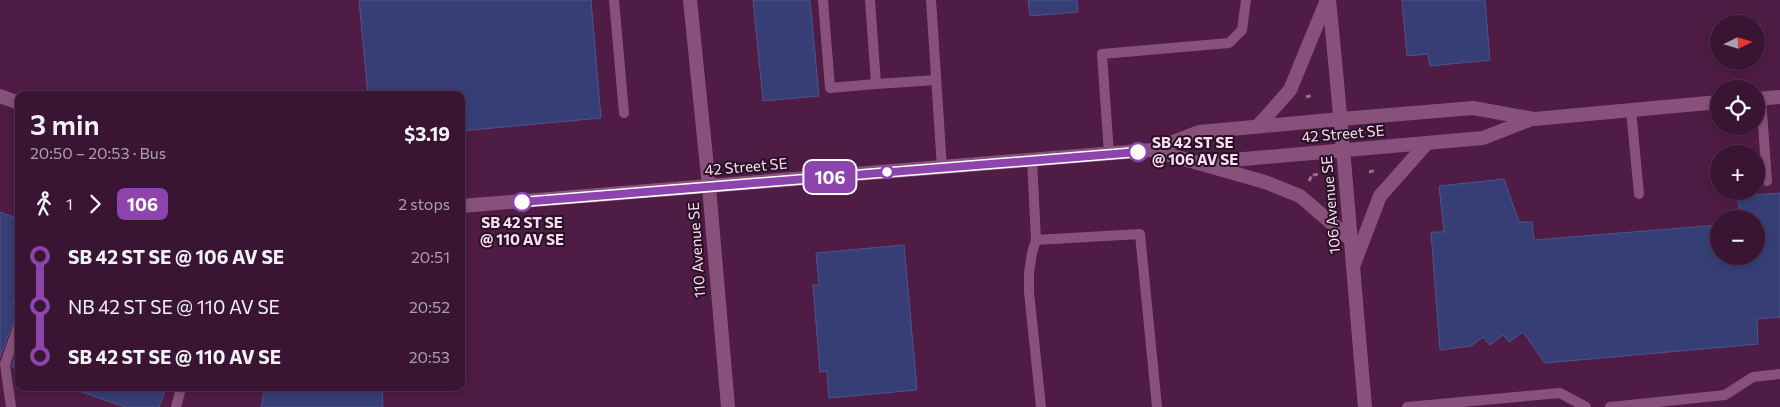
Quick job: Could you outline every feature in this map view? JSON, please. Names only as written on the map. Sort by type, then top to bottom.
[{"type":"street","name":"110 Avenue SE","points":[[690,0],[709,187],[728,407]]},
{"type":"street","name":"106 Avenue SE","points":[[1328,0],[1341,119],[1365,407]]},
{"type":"street","points":[[1258,126],[1290,90],[1328,0]]},
{"type":"street","points":[[0,96],[15,102]]},
{"type":"street","points":[[1765,98],[1780,97]]},
{"type":"street","name":"42 Street SE","points":[[1152,150],[1198,163],[1427,144],[1483,138],[1534,119],[1710,103]]},
{"type":"street","name":"42 Street SE","points":[[465,206],[1152,150],[1199,132],[1473,108],[1534,119]]},
{"type":"street","points":[[1353,267],[1380,196],[1427,144]]},
{"type":"street","points":[[1198,163],[1265,182],[1300,196],[1350,239]]},
{"type":"lane","points":[[614,0],[624,113]]},
{"type":"lane","points":[[823,0],[830,88],[936,80]]},
{"type":"lane","points":[[870,0],[876,84]]},
{"type":"lane","points":[[931,0],[942,168]]},
{"type":"lane","points":[[1109,154],[1102,54],[1229,43],[1242,30],[1246,0]]},
{"type":"lane","points":[[1630,110],[1638,194]]},
{"type":"lane","points":[[1763,135],[1767,180]]},
{"type":"lane","points":[[1032,160],[1036,240],[1029,273],[1029,292],[1041,407]]},
{"type":"lane","points":[[1036,240],[1140,234],[1157,407]]},
{"type":"lane","points":[[11,407],[5,364],[15,335]]},
{"type":"lane","points":[[1610,407],[1726,395],[1753,377],[1780,374]]},
{"type":"lane","points":[[176,407],[180,391]]},
{"type":"lane","points":[[1407,407],[1560,393],[1586,407]]},
{"type":"path","points":[[1307,97],[1307,102]]},
{"type":"path","points":[[1376,161],[1376,170],[1380,178]]},
{"type":"path","points":[[1369,172],[1376,170]]},
{"type":"path","points":[[1309,181],[1312,175],[1320,174]]},
{"type":"building","points":[[359,0],[591,0],[601,118],[465,131],[465,91],[368,91]]},
{"type":"building","points":[[753,0],[810,0],[819,96],[763,101]]},
{"type":"building","points":[[1028,0],[1077,0],[1078,12],[1030,16]]},
{"type":"building","points":[[1402,0],[1485,0],[1490,60],[1430,66],[1428,54],[1407,56]]},
{"type":"building","points":[[1504,179],[1519,222],[1532,222],[1534,240],[1710,226],[1710,265],[1765,265],[1765,210],[1739,210],[1738,200],[1765,200],[1765,194],[1780,193],[1780,317],[1757,319],[1758,344],[1545,363],[1523,332],[1509,342],[1503,335],[1490,345],[1483,337],[1471,346],[1440,350],[1431,232],[1444,232],[1439,186]]},
{"type":"building","points":[[0,212],[15,218],[15,298],[13,304],[15,304],[15,320],[0,357]]},
{"type":"building","points":[[904,245],[917,390],[829,398],[827,371],[820,372],[813,285],[819,285],[816,253]]},
{"type":"building","points":[[15,357],[15,369],[12,365]]},
{"type":"building","points":[[79,391],[165,391],[159,407],[125,407]]},
{"type":"building","points":[[264,391],[382,391],[383,407],[261,407]]},
{"type":"bus line","name":"106","points":[[522,202],[1138,152]]},
{"type":"place","name":"SB 42 ST SE @ 106 AV SE","points":[[1138,152]]},
{"type":"place","name":"SB 42 ST SE @ 110 AV SE","points":[[522,202]]}]
